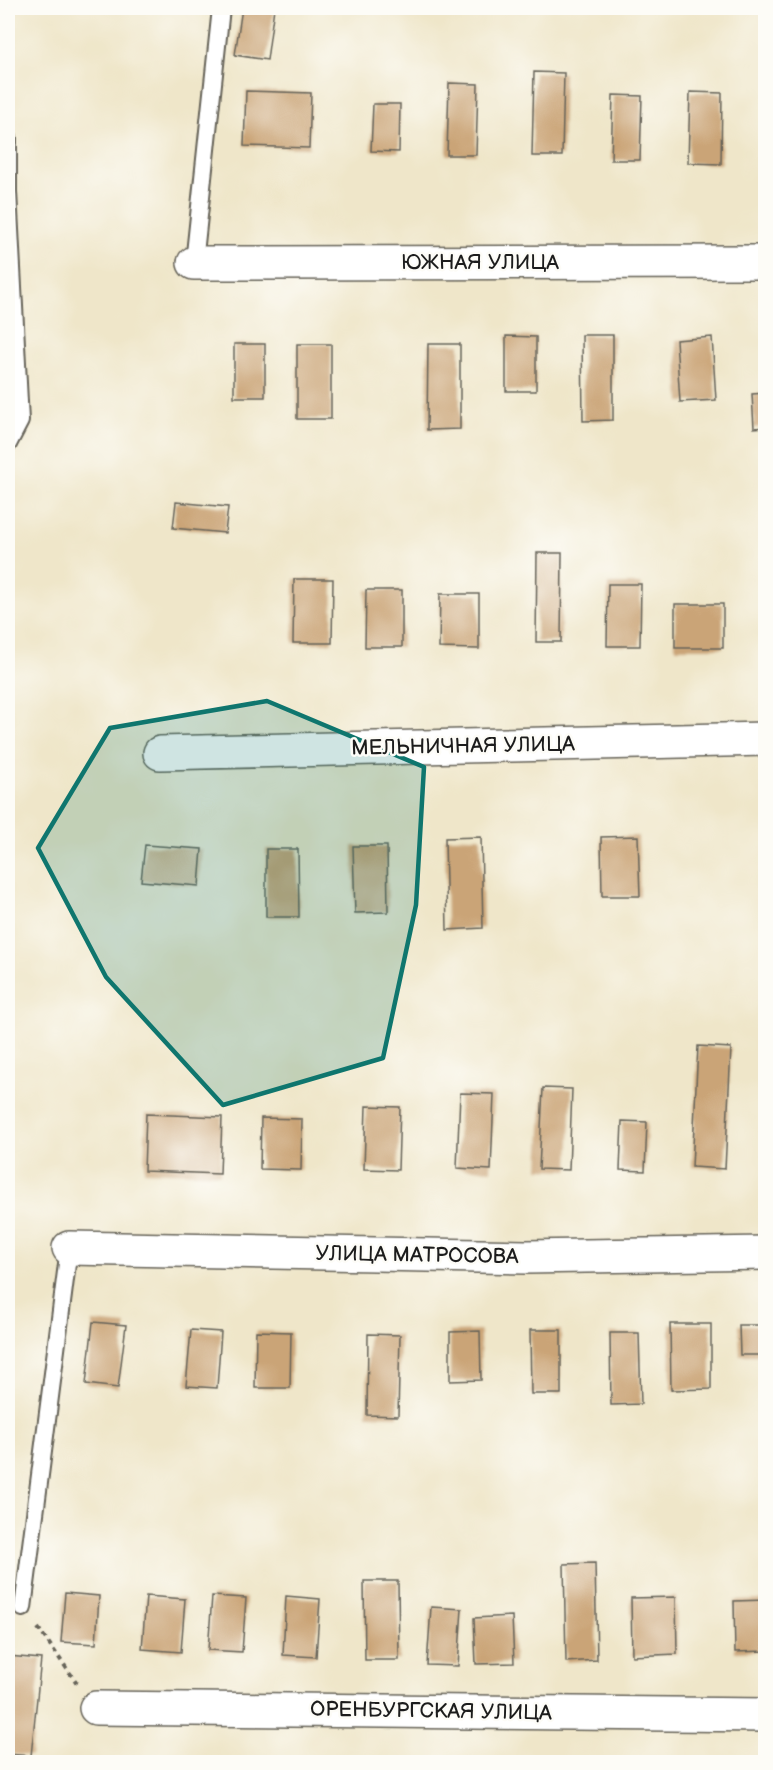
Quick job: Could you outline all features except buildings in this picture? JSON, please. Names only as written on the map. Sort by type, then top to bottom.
[{"type":"street","name":"ЮЖНАЯ УЛИЦА","points":[[194,263],[765,262]]},
{"type":"street","name":"МЕЛЬНИЧНАЯ УЛИЦА","points":[[160,753],[765,739]]},
{"type":"street","name":"УЛИЦА МАТРОСОВА","points":[[69,1248],[526,1257],[765,1253]]},
{"type":"street","name":"ОРЕНБУРГСКАЯ УЛИЦА","points":[[96,1708],[765,1715]]},
{"type":"lane","points":[[194,263],[220,8]]},
{"type":"lane","points":[[8,136],[8,191],[20,421],[8,444]]},
{"type":"lane","points":[[23,1608],[69,1248]]},
{"type":"path","points":[[23,1608],[96,1708]]},
{"type":"highlighted area","points":[[267,701],[424,767],[416,905],[383,1058],[223,1105],[106,977],[38,848],[110,728]]}]
